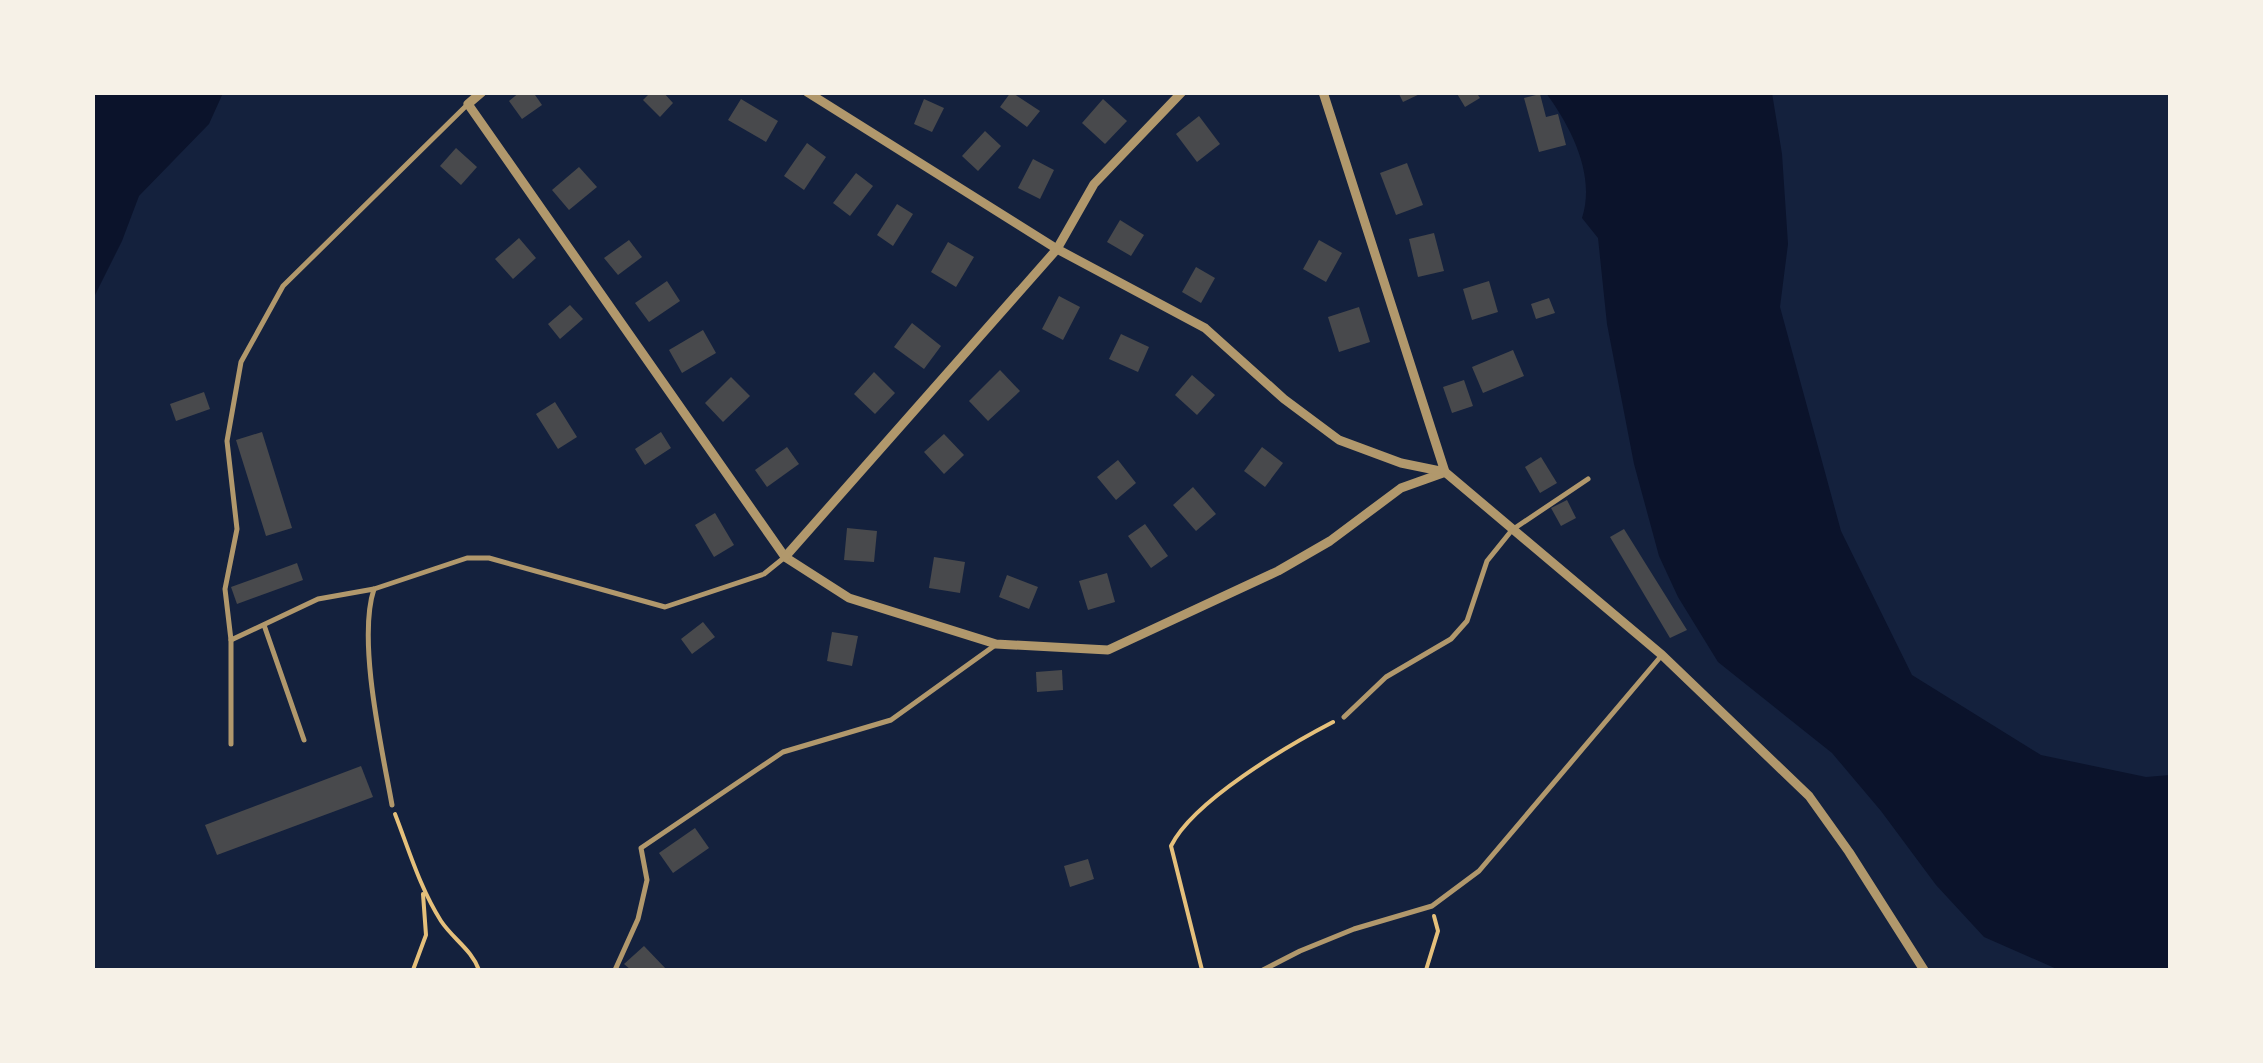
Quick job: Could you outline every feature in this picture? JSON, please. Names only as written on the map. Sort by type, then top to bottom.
[{"type":"street","points":[[482,92],[468,104],[785,557],[849,598],[996,644],[1108,650],[1278,571],[1330,540],[1400,488],[1445,472]]},
{"type":"street","points":[[808,92],[1057,249],[1205,328],[1284,399],[1339,440],[1401,464],[1445,472],[1662,655],[1809,796],[1850,852],[1924,970]]},
{"type":"street","points":[[785,557],[1057,249],[1094,184],[1182,92]]},
{"type":"street","points":[[1323,92],[1445,472]]},
{"type":"lane","points":[[231,744],[231,640],[225,589],[237,529],[227,441],[241,362],[283,286],[468,104]]},
{"type":"lane","points":[[1344,717],[1386,677],[1451,639],[1467,620],[1487,561],[1512,530],[1588,479]]},
{"type":"lane","points":[[231,640],[318,599],[374,588],[466,558],[489,558],[665,607],[764,574],[785,557]]},
{"type":"lane","points":[[374,588],[368,609],[375,713],[392,805]]},
{"type":"lane","points":[[264,624],[304,740]]},
{"type":"lane","points":[[615,970],[638,918],[648,880],[641,848],[782,752],[890,720],[996,644]]},
{"type":"lane","points":[[1263,970],[1354,929],[1432,906],[1479,871],[1662,655]]},
{"type":"path","points":[[1202,970],[1171,846],[1178,832],[1219,793],[1344,717]]},
{"type":"path","points":[[392,805],[422,889],[444,925],[475,959],[478,970]]},
{"type":"path","points":[[413,970],[426,935],[422,889]]},
{"type":"path","points":[[1426,970],[1438,931],[1432,906]]},
{"type":"water","points":[[93,92],[223,93],[209,124],[139,196],[93,299]]},
{"type":"water","points":[[1546,93],[1772,93],[1782,154],[1788,244],[1780,307],[1841,531],[1912,675],[2041,755],[2146,777],[2170,775],[2170,970],[2059,970],[1984,937],[1936,885],[1832,753],[1718,662],[1678,597],[1659,556],[1634,464],[1607,324],[1598,238],[1582,218],[1586,185],[1579,152]]},
{"type":"building","points":[[520,92],[533,92],[542,105],[522,119],[509,101]]},
{"type":"building","points":[[651,92],[663,92],[673,103],[660,117],[643,100]]},
{"type":"building","points":[[1011,92],[1040,111],[1027,127],[1000,107]]},
{"type":"building","points":[[1398,92],[1424,92],[1403,102]]},
{"type":"building","points":[[1456,92],[1476,92],[1480,98],[1465,107]]},
{"type":"building","points":[[1540,94],[1546,117],[1558,114],[1566,145],[1539,152],[1524,98]]},
{"type":"building","points":[[741,99],[778,121],[766,142],[728,120]]},
{"type":"building","points":[[924,99],[944,108],[932,132],[914,124]]},
{"type":"building","points":[[1103,99],[1127,121],[1105,144],[1082,123]]},
{"type":"building","points":[[1199,116],[1220,144],[1197,162],[1176,134]]},
{"type":"building","points":[[985,131],[1001,146],[978,171],[962,156]]},
{"type":"building","points":[[807,143],[826,157],[804,190],[784,176]]},
{"type":"building","points":[[456,148],[477,167],[461,185],[440,166]]},
{"type":"building","points":[[1033,159],[1054,170],[1040,199],[1018,188]]},
{"type":"building","points":[[1407,163],[1423,205],[1396,215],[1380,173]]},
{"type":"building","points":[[579,167],[597,187],[569,210],[552,190]]},
{"type":"building","points":[[856,173],[873,186],[850,216],[833,203]]},
{"type":"building","points":[[897,204],[913,214],[893,246],[877,235]]},
{"type":"building","points":[[1120,220],[1144,235],[1131,256],[1107,242]]},
{"type":"building","points":[[1434,233],[1444,271],[1418,277],[1409,239]]},
{"type":"building","points":[[519,238],[536,258],[513,279],[495,259]]},
{"type":"building","points":[[629,240],[642,257],[618,275],[604,258]]},
{"type":"building","points":[[1319,240],[1342,253],[1326,282],[1303,269]]},
{"type":"building","points":[[948,242],[974,257],[956,287],[931,272]]},
{"type":"building","points":[[1196,267],[1215,278],[1201,303],[1182,292]]},
{"type":"building","points":[[667,281],[680,301],[649,322],[635,303]]},
{"type":"building","points":[[1489,281],[1498,312],[1472,320],[1463,289]]},
{"type":"building","points":[[1059,296],[1080,307],[1063,340],[1042,329]]},
{"type":"building","points":[[1549,298],[1555,313],[1536,319],[1531,304]]},
{"type":"building","points":[[570,305],[583,319],[560,339],[548,324]]},
{"type":"building","points":[[1359,307],[1370,342],[1339,352],[1328,317]]},
{"type":"building","points":[[912,323],[941,346],[924,369],[894,347]]},
{"type":"building","points":[[703,330],[716,353],[682,373],[669,350]]},
{"type":"building","points":[[1121,334],[1149,347],[1138,372],[1109,359]]},
{"type":"building","points":[[1513,350],[1524,376],[1483,393],[1472,367]]},
{"type":"building","points":[[1000,370],[1020,391],[988,421],[969,401]]},
{"type":"building","points":[[874,372],[895,393],[875,414],[854,394]]},
{"type":"building","points":[[1192,375],[1215,395],[1197,415],[1175,395]]},
{"type":"building","points":[[731,377],[750,396],[723,422],[705,403]]},
{"type":"building","points":[[1464,380],[1473,406],[1452,413],[1443,387]]},
{"type":"building","points":[[204,392],[210,409],[176,421],[170,404]]},
{"type":"building","points":[[555,402],[577,437],[558,449],[536,414]]},
{"type":"building","points":[[262,432],[292,528],[266,536],[236,440]]},
{"type":"building","points":[[661,432],[671,448],[645,465],[635,449]]},
{"type":"building","points":[[944,434],[964,455],[944,474],[924,452]]},
{"type":"building","points":[[787,447],[799,464],[767,487],[755,470]]},
{"type":"building","points":[[1262,447],[1283,463],[1265,487],[1244,471]]},
{"type":"building","points":[[1541,457],[1557,483],[1540,493],[1525,467]]},
{"type":"building","points":[[1118,460],[1136,483],[1116,500],[1097,477]]},
{"type":"building","points":[[1193,487],[1216,514],[1196,531],[1173,505]]},
{"type":"building","points":[[1567,500],[1576,518],[1561,526],[1551,508]]},
{"type":"building","points":[[715,513],[734,545],[714,557],[695,525]]},
{"type":"building","points":[[1145,524],[1168,556],[1151,568],[1128,536]]},
{"type":"building","points":[[847,528],[877,531],[874,562],[844,560]]},
{"type":"building","points":[[1624,529],[1687,630],[1670,638],[1610,537]]},
{"type":"building","points":[[934,557],[965,562],[960,593],[929,588]]},
{"type":"building","points":[[297,563],[303,580],[237,604],[231,587]]},
{"type":"building","points":[[1107,573],[1115,602],[1088,610],[1079,581]]},
{"type":"building","points":[[1007,575],[1038,587],[1029,609],[999,597]]},
{"type":"building","points":[[703,622],[715,637],[692,654],[681,639]]},
{"type":"building","points":[[832,632],[858,636],[852,666],[827,661]]},
{"type":"building","points":[[1062,670],[1063,690],[1037,692],[1036,672]]},
{"type":"building","points":[[361,766],[373,797],[217,855],[205,825]]},
{"type":"building","points":[[695,828],[709,848],[673,873],[659,853]]},
{"type":"building","points":[[1088,859],[1094,879],[1070,887],[1064,866]]},
{"type":"building","points":[[644,946],[667,970],[631,970],[624,964]]}]
